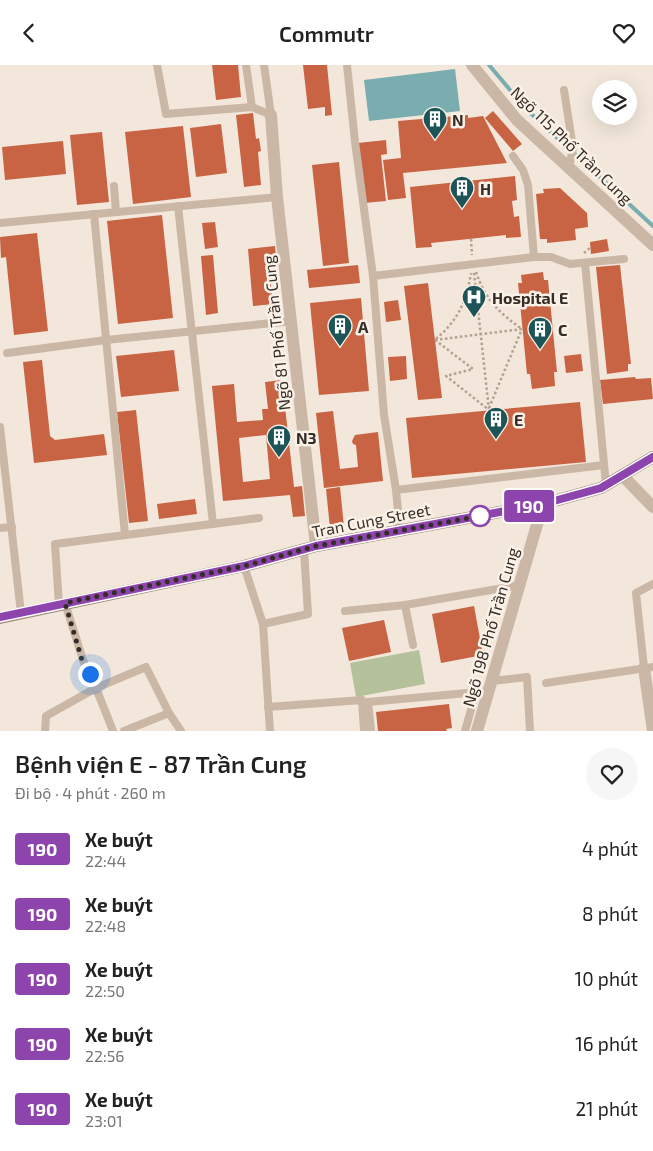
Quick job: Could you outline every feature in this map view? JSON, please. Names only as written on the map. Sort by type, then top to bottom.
[{"type":"main road","name":"Tran Cung Street","points":[[0,617],[244,566],[310,548],[543,504],[601,488],[653,457]]},
{"type":"street","name":"Ngõ 115 Phố Trần Cung","points":[[472,65],[517,119],[570,162],[653,245]]},
{"type":"street","name":"Ngõ 81 Phố Trần Cung","points":[[271,115],[277,197],[292,321],[310,548]]},
{"type":"street","points":[[622,475],[653,507]]},
{"type":"street","name":"Ngõ 198 Phố Trần Cung","points":[[477,731],[486,688],[520,585],[543,504]]},
{"type":"street","points":[[648,668],[653,731]]},
{"type":"lane","points":[[157,65],[166,114],[252,107],[271,115]]},
{"type":"lane","points":[[246,65],[252,107]]},
{"type":"lane","points":[[264,65],[271,115]]},
{"type":"lane","points":[[347,65],[373,276],[384,415],[396,490],[400,532]]},
{"type":"lane","points":[[564,89],[573,148],[570,162]]},
{"type":"lane","points":[[513,156],[523,170],[528,185],[534,257]]},
{"type":"lane","points":[[114,186],[116,212]]},
{"type":"lane","points":[[0,223],[277,197]]},
{"type":"lane","points":[[178,206],[213,524]]},
{"type":"lane","points":[[94,214],[125,535]]},
{"type":"lane","points":[[373,276],[534,257],[551,257],[570,264],[624,259]]},
{"type":"lane","points":[[585,263],[606,485]]},
{"type":"lane","points":[[7,353],[106,340],[292,321]]},
{"type":"lane","points":[[0,427],[21,613]]},
{"type":"lane","points":[[396,490],[604,465]]},
{"type":"lane","points":[[113,731],[96,688],[82,660],[62,604],[55,544],[259,518]]},
{"type":"lane","points":[[0,528],[12,527]]},
{"type":"lane","points":[[263,624],[308,614],[310,548]]},
{"type":"lane","points":[[244,566],[263,624],[270,731]]},
{"type":"lane","points":[[546,683],[648,668],[636,593],[653,584]]},
{"type":"lane","points":[[345,611],[405,605],[520,585]]},
{"type":"lane","points":[[405,605],[413,645]]},
{"type":"lane","points":[[45,731],[46,716],[96,688],[146,667],[169,713],[181,731]]},
{"type":"lane","points":[[371,731],[368,702],[486,688],[527,677],[530,731]]},
{"type":"lane","points":[[465,731],[486,688]]},
{"type":"lane","points":[[268,707],[362,700],[364,731]]},
{"type":"lane","points":[[124,731],[169,713]]},
{"type":"path","points":[[470,239],[489,410]]},
{"type":"path","points":[[473,264],[481,288],[490,302],[505,317],[522,329]]},
{"type":"path","points":[[435,340],[450,327],[460,312],[468,291],[473,264]]},
{"type":"path","points":[[435,340],[522,329]]},
{"type":"path","points":[[489,410],[522,329]]},
{"type":"path","points":[[435,340],[473,369],[446,376],[489,410]]},
{"type":"green space","points":[[419,650],[425,684],[356,697],[350,663]]},
{"type":"water","points":[[455,69],[460,111],[369,121],[364,80]]},
{"type":"building","points":[[212,65],[238,65],[241,97],[216,100]]},
{"type":"building","points":[[303,65],[327,65],[332,115],[325,116],[325,107],[308,109]]},
{"type":"building","points":[[493,111],[522,144],[513,151],[485,118]]},
{"type":"building","points":[[253,113],[256,139],[259,138],[261,151],[258,152],[261,185],[244,187],[236,115]]},
{"type":"building","name":"N","points":[[468,115],[468,118],[483,116],[507,163],[403,173],[406,198],[388,200],[383,160],[401,158],[398,121]]},
{"type":"building","points":[[221,124],[227,173],[196,177],[190,128]]},
{"type":"building","points":[[183,126],[191,197],[133,204],[125,132]]},
{"type":"building","points":[[102,132],[109,202],[77,205],[70,135]]},
{"type":"building","points":[[386,140],[387,154],[381,155],[386,201],[364,203],[358,143]]},
{"type":"building","points":[[63,141],[66,174],[5,180],[2,147]]},
{"type":"building","points":[[339,162],[349,263],[323,266],[312,165]]},
{"type":"building","name":"H","points":[[515,176],[517,200],[512,201],[514,217],[519,216],[521,237],[506,238],[506,235],[431,243],[432,247],[416,248],[410,187]]},
{"type":"building","points":[[560,188],[587,213],[588,227],[575,229],[576,240],[547,243],[547,239],[540,239],[536,194],[544,193],[543,189]]},
{"type":"building","points":[[162,215],[173,318],[118,324],[107,221]]},
{"type":"building","points":[[215,222],[218,247],[205,249],[202,223]]},
{"type":"building","points":[[37,233],[48,331],[14,335],[6,257],[1,258],[0,237]]},
{"type":"building","points":[[607,239],[609,251],[591,254],[590,242]]},
{"type":"building","points":[[275,246],[277,267],[269,267],[273,304],[253,306],[248,249]]},
{"type":"building","points":[[213,255],[218,313],[206,315],[201,256]]},
{"type":"building","points":[[358,265],[360,283],[309,288],[307,270]]},
{"type":"building","points":[[620,265],[631,364],[628,364],[628,371],[607,374],[596,267]]},
{"type":"building","name":"C","points":[[543,272],[544,280],[548,280],[557,372],[554,372],[555,386],[532,389],[530,374],[527,374],[518,283],[522,283],[521,275]]},
{"type":"building","points":[[428,283],[442,398],[418,400],[404,286]]},
{"type":"building","name":"A","points":[[361,298],[369,391],[319,395],[310,303]]},
{"type":"building","points":[[398,300],[401,320],[386,322],[384,302]]},
{"type":"building","points":[[174,350],[179,391],[121,397],[116,356]]},
{"type":"building","points":[[581,354],[583,371],[566,373],[564,356]]},
{"type":"building","points":[[406,356],[407,379],[390,381],[388,357]]},
{"type":"building","points":[[42,360],[50,436],[55,440],[104,434],[107,455],[34,463],[23,362]]},
{"type":"building","points":[[635,377],[636,379],[651,378],[653,399],[603,404],[600,380]]},
{"type":"building","name":"N3","points":[[282,380],[294,487],[302,486],[305,516],[293,517],[290,495],[223,501],[212,386],[234,384],[237,422],[263,420],[262,409],[268,409],[265,382]],"holes":[[[266,435],[270,479],[243,482],[239,438]]]},
{"type":"building","name":"E","points":[[580,402],[586,462],[412,478],[406,418]]},
{"type":"building","points":[[136,410],[148,521],[129,523],[117,412]]},
{"type":"building","points":[[333,411],[340,469],[358,467],[356,445],[352,441],[355,435],[378,432],[383,481],[324,488],[316,413]]},
{"type":"building","points":[[340,487],[344,527],[330,528],[326,489]]},
{"type":"building","points":[[195,499],[197,514],[159,519],[157,504]]},
{"type":"building","points":[[474,606],[483,655],[441,663],[432,614]]},
{"type":"building","points":[[384,620],[391,652],[349,661],[342,628]]},
{"type":"building","points":[[449,704],[452,728],[446,729],[447,731],[378,731],[376,712]]},
{"type":"waterway","points":[[489,65],[527,110],[653,226]]},
{"type":"bus line","name":"190","points":[[0,617],[244,566],[316,546],[400,532],[543,504],[601,488],[653,457]]},
{"type":"place","name":"N","points":[[435,140]]},
{"type":"place","name":"H","points":[[462,209]]},
{"type":"place","name":"Hospital E","points":[[474,318]]},
{"type":"place","name":"A","points":[[340,347]]},
{"type":"place","name":"C","points":[[540,350]]},
{"type":"place","name":"E","points":[[496,440]]},
{"type":"place","name":"N3","points":[[279,458]]},
{"type":"route","points":[[90,674],[82,660],[65,603],[244,566],[316,546],[480,516]]}]
